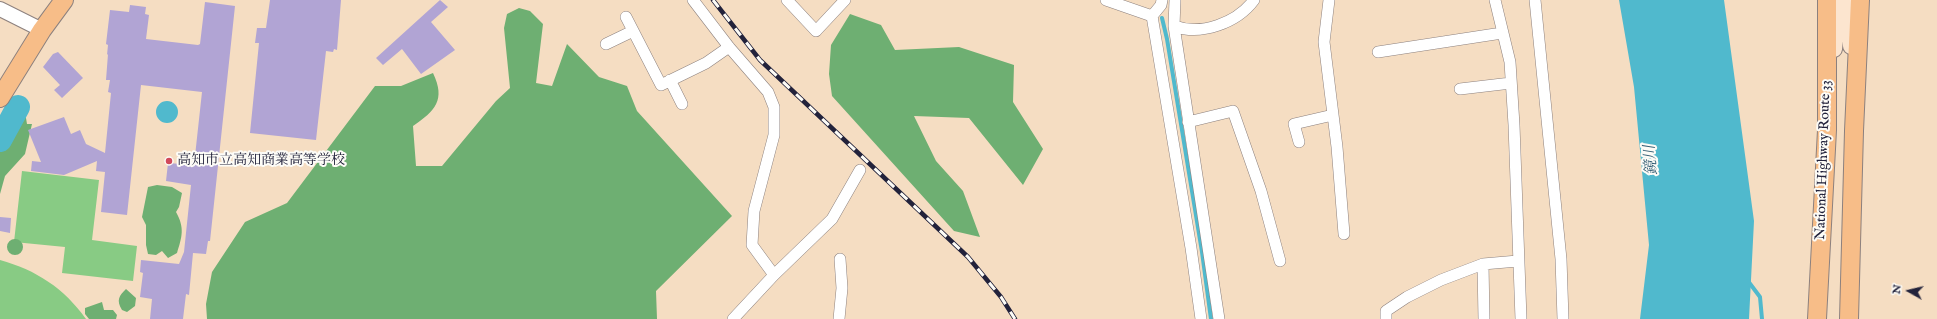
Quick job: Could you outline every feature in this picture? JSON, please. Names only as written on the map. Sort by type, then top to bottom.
[{"type":"main road","points":[[0,97],[42,30],[64,0]]},
{"type":"main road","name":"National Highway Route 33","points":[[1817,319],[1827,130],[1827,0]]},
{"type":"main road","points":[[1827,130],[1839,0]]},
{"type":"main road","points":[[1849,0],[1854,131]]},
{"type":"main road","name":"National Highway Route 33","points":[[1849,319],[1854,131],[1860,0]]},
{"type":"street","points":[[693,0],[728,48],[768,92],[774,107],[774,135],[754,211],[752,245],[774,275]]},
{"type":"street","points":[[788,0],[816,31],[845,0]]},
{"type":"street","points":[[1106,0],[1152,16]]},
{"type":"street","points":[[1152,16],[1162,5],[1162,0]]},
{"type":"street","points":[[1175,0],[1174,26],[1219,319]]},
{"type":"street","points":[[1174,26],[1189,31],[1228,22],[1247,8],[1254,0]]},
{"type":"street","points":[[1329,0],[1324,42],[1333,115],[1344,234]]},
{"type":"street","points":[[1495,0],[1510,62],[1520,319]]},
{"type":"street","points":[[1535,0],[1560,259],[1563,319]]},
{"type":"street","points":[[0,8],[42,30]]},
{"type":"street","points":[[1152,16],[1191,248],[1201,319]]},
{"type":"street","points":[[626,17],[661,85],[706,63],[728,48]]},
{"type":"street","points":[[606,44],[633,31]]},
{"type":"street","points":[[1378,52],[1502,33]]},
{"type":"street","points":[[670,80],[682,104]]},
{"type":"street","points":[[1460,89],[1511,83]]},
{"type":"street","points":[[1188,122],[1233,111],[1261,191],[1280,261]]},
{"type":"street","points":[[1299,142],[1294,124],[1333,115]]},
{"type":"street","points":[[733,319],[774,275],[832,219],[860,170]]},
{"type":"street","points":[[839,319],[842,288],[840,259]]},
{"type":"street","points":[[1386,319],[1386,311],[1407,297],[1441,280],[1483,264],[1518,261]]},
{"type":"street","points":[[1483,264],[1484,319]]},
{"type":"green space","points":[[519,8],[530,11],[543,24],[536,83],[552,86],[567,44],[599,77],[627,86],[637,111],[732,216],[656,291],[657,319],[207,319],[206,304],[212,272],[245,222],[287,203],[375,86],[401,86],[433,73],[437,82],[438,91],[436,104],[421,121],[413,126],[416,166],[442,166],[496,101],[510,88],[504,28],[507,14]]},
{"type":"green space","points":[[850,14],[881,25],[895,50],[959,47],[1014,65],[1013,102],[1043,149],[1023,185],[969,118],[914,116],[936,161],[963,191],[980,237],[954,231],[832,96],[829,74],[831,45]]},
{"type":"green space","points":[[21,110],[25,112],[27,124],[32,124],[25,154],[5,176],[0,194],[0,147]]},
{"type":"green space","points":[[22,171],[99,180],[92,240],[137,246],[133,281],[62,273],[65,247],[14,242]]},
{"type":"green space","points":[[157,185],[172,187],[182,193],[179,207],[176,212],[182,228],[180,242],[177,253],[168,258],[162,251],[156,255],[148,254],[146,245],[146,225],[142,217],[148,187]]},
{"type":"green space","points":[[15,239],[22,244],[23,247],[18,254],[15,255],[8,250],[7,247],[12,240]]},
{"type":"green space","points":[[0,260],[26,269],[59,289],[86,319],[0,319]]},
{"type":"green space","points":[[126,289],[136,298],[135,306],[127,312],[122,310],[119,303],[120,296]]},
{"type":"green space","points":[[102,302],[104,310],[113,310],[117,315],[116,319],[89,319],[85,314],[85,308]]},
{"type":"water","name":"鏡川","points":[[1619,0],[1724,0],[1754,221],[1749,319],[1640,319],[1649,245],[1634,87]]},
{"type":"water","points":[[167,101],[175,104],[178,112],[175,120],[167,123],[159,120],[156,112],[159,104]]},
{"type":"building","points":[[270,0],[341,0],[337,50],[334,49],[333,52],[326,51],[316,140],[250,133],[259,43],[255,43],[257,28],[266,28]]},
{"type":"building","points":[[440,0],[448,7],[431,22],[455,50],[421,74],[402,49],[383,65],[376,58]]},
{"type":"building","points":[[205,2],[235,6],[210,241],[208,241],[206,254],[193,253],[189,295],[186,294],[183,319],[150,319],[152,299],[140,297],[143,273],[140,272],[141,260],[179,264],[184,252],[191,185],[166,181],[168,163],[194,165],[202,92],[141,85],[127,215],[101,212],[105,172],[96,171],[97,161],[64,175],[31,171],[32,161],[41,162],[28,130],[64,117],[71,134],[80,130],[86,144],[105,153],[111,93],[108,92],[110,80],[106,80],[108,45],[106,44],[110,10],[129,12],[130,5],[146,7],[145,14],[149,15],[146,39],[198,45],[200,44]]},
{"type":"building","points":[[58,52],[83,78],[62,98],[54,90],[60,85],[43,67],[53,54]]},
{"type":"building","points":[[0,217],[11,218],[10,233],[0,231]]},
{"type":"waterway","points":[[1162,18],[1167,39],[1202,252],[1211,319]]},
{"type":"waterway","points":[[0,140],[18,107]]},
{"type":"waterway","points":[[1748,281],[1760,297],[1762,319]]},
{"type":"railway","points":[[713,0],[760,60],[968,257],[1001,297],[1015,319]]},
{"type":"place","name":"高知市立高知商業高等学校","points":[[169,161]]}]
